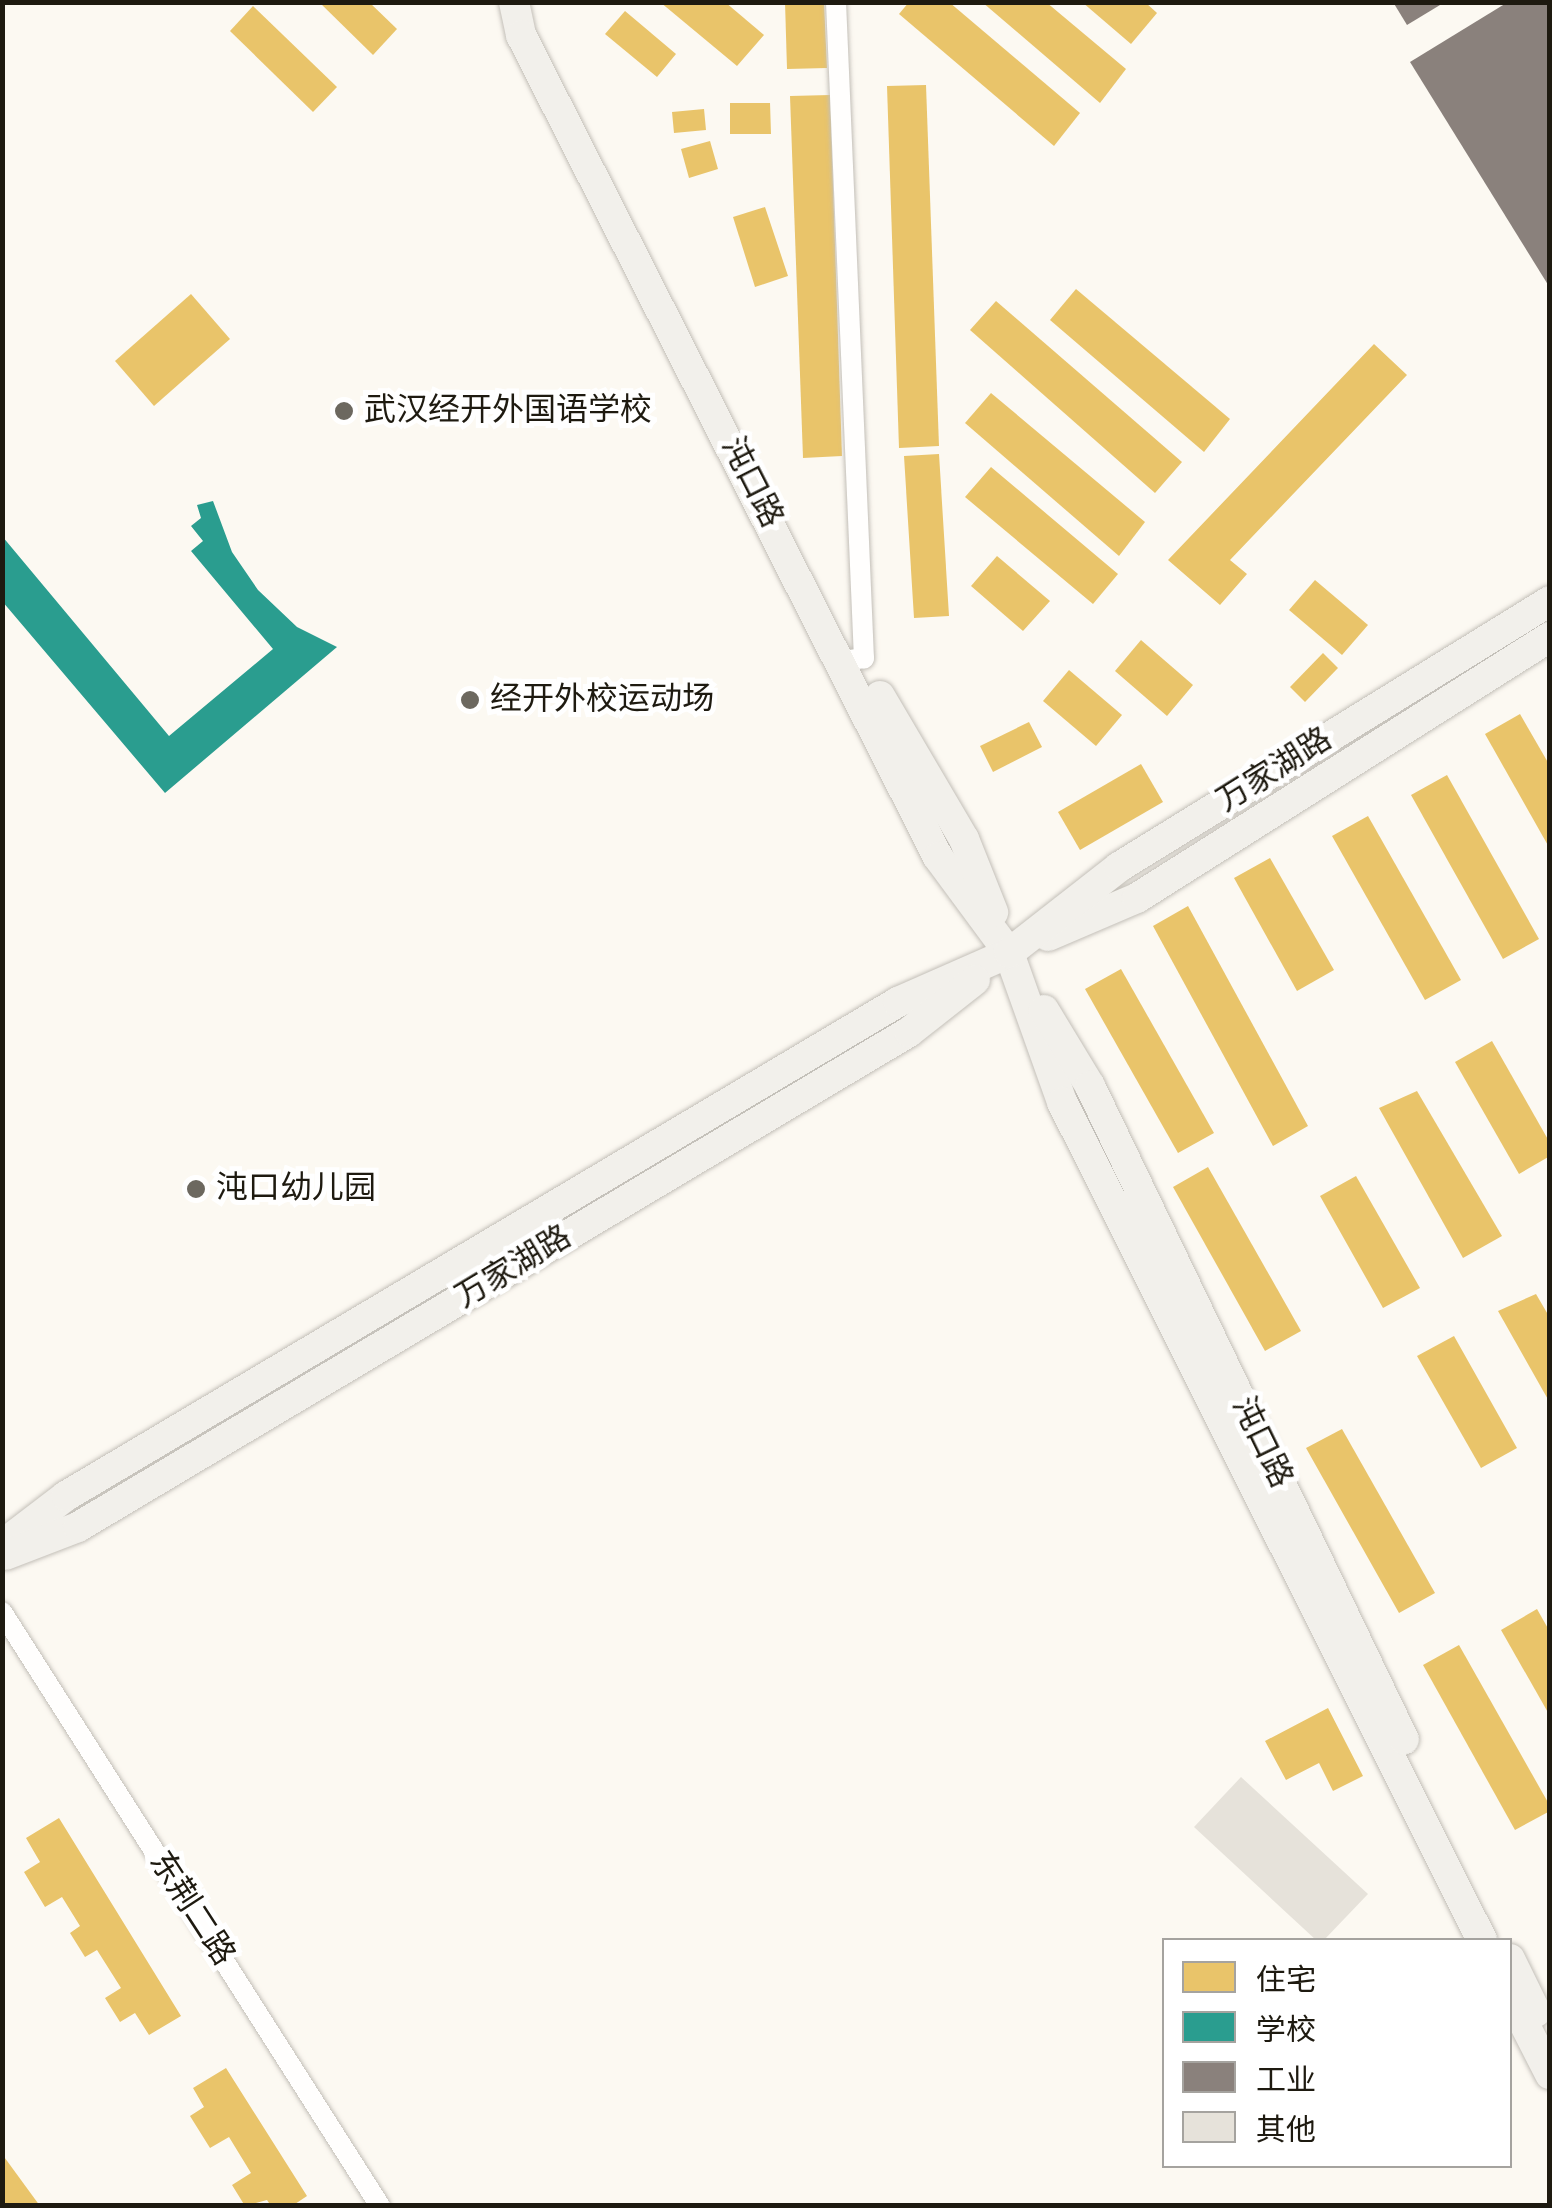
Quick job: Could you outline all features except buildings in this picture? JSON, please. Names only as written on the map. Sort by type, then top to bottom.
[{"type":"main road","name":"沌口路","points":[[514,2],[521,35],[853,660]]},
{"type":"main road","name":"沌口路","points":[[530,2],[536,30],[853,660],[938,857],[1009,953],[1090,1086],[1500,1938]]},
{"type":"main road","name":"万家湖路","points":[[2,1556],[78,1527],[909,1032],[1119,867],[1550,601]]},
{"type":"main road","name":"万家湖路","points":[[2,1545],[66,1496],[898,1002],[1137,898],[1550,637]]},
{"type":"main road","name":"沌口路","points":[[1009,953],[1062,1102],[1481,1938]]},
{"type":"main road","points":[[1512,1963],[1550,2037]]},
{"type":"main road","points":[[1512,2000],[1550,2074]]},
{"type":"street","points":[[836,2],[853,660]]},
{"type":"street","name":"东荆二路","points":[[2,1612],[380,2206]]},
{"type":"place","name":"武汉经开外国语学校","points":[[344,411]]},
{"type":"place","name":"经开外校运动场","points":[[470,700]]},
{"type":"place","name":"沌口幼儿园","points":[[196,1189]]}]
